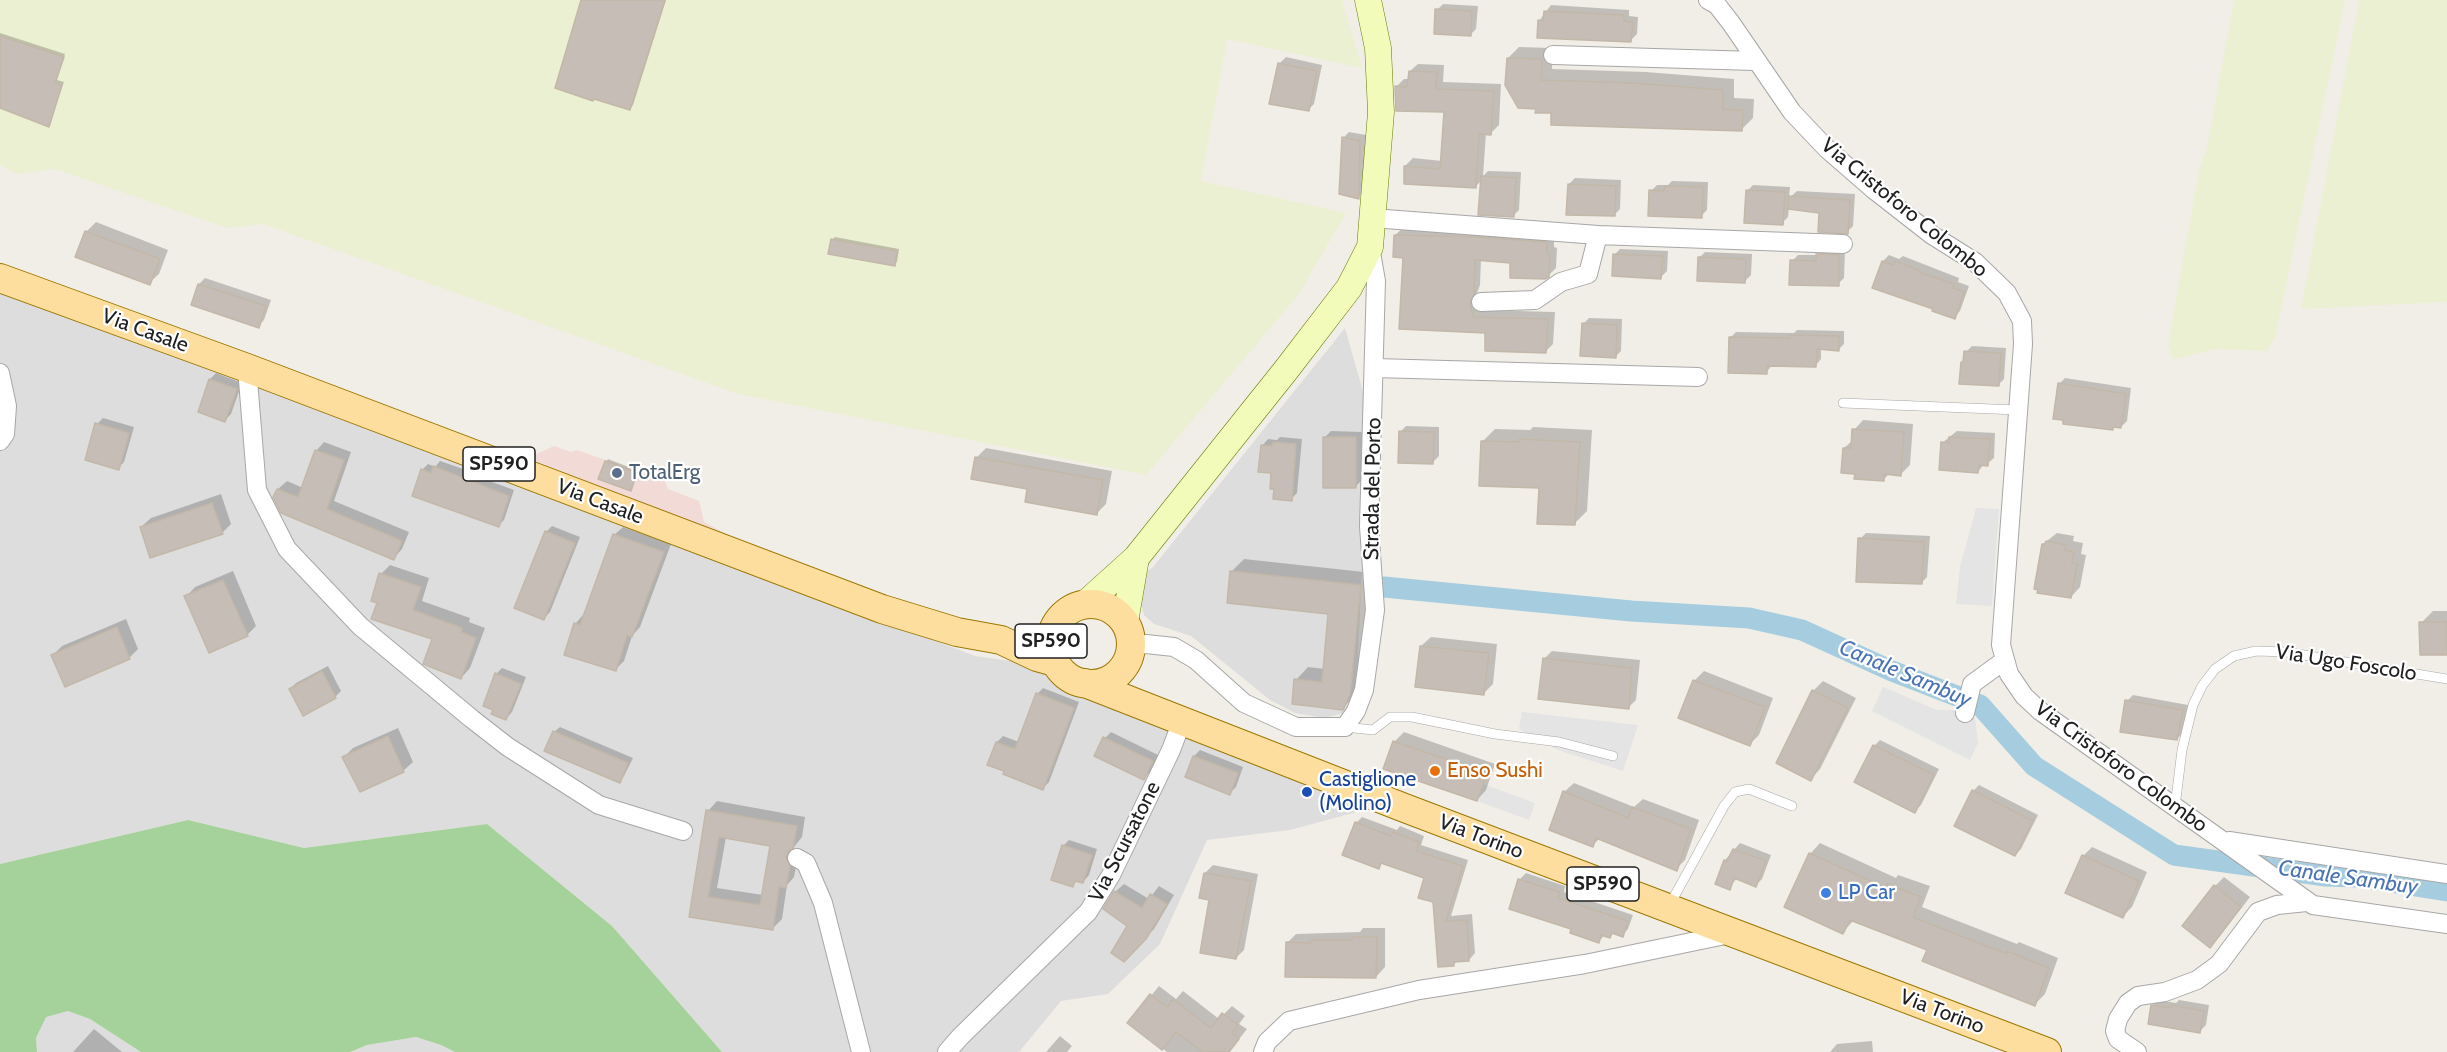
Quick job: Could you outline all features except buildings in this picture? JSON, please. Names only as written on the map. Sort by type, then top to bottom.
[{"type":"main road","points":[[1085,604],[1136,558],[1349,288],[1370,247],[1381,112],[1378,48],[1368,0]]},
{"type":"main road","name":"Via Casale","points":[[0,278],[247,368],[882,609],[957,632],[1001,640]]},
{"type":"main road","points":[[1125,647],[1136,558]]},
{"type":"main road","name":"SP590","points":[[1085,604],[1097,604],[1108,608],[1125,647],[1171,717],[1073,680],[1062,672],[1051,651],[1051,638],[1054,627],[1062,616],[1072,608],[1085,604]]},
{"type":"main road","name":"SP590","points":[[1001,640],[1054,627]]},
{"type":"main road","name":"SP590","points":[[1001,640],[1037,657],[1055,662]]},
{"type":"main road","name":"SP590","points":[[1085,683],[1098,684],[1110,679],[1125,647]]},
{"type":"main road","name":"Via Torino","points":[[1171,717],[1734,933],[2010,1045],[2047,1052]]},
{"type":"street","name":"Via Cristoforo Colombo","points":[[1708,0],[1717,5],[1792,111],[1827,148],[1873,189],[1932,235],[1974,262],[2007,293],[2022,321],[2023,344],[2001,645],[2009,674],[2024,696],[2040,711],[2289,886],[2307,902]]},
{"type":"street","points":[[1553,55],[1755,61]]},
{"type":"street","points":[[1372,218],[1598,235],[1842,244]]},
{"type":"street","points":[[1480,302],[1535,300],[1561,282],[1588,274],[1598,235]]},
{"type":"street","name":"Strada del Porto","points":[[1345,727],[1356,711],[1364,690],[1375,610],[1369,526],[1376,281],[1370,247]]},
{"type":"street","points":[[247,368],[257,490],[287,549],[360,626],[508,747],[599,805],[683,831]]},
{"type":"street","points":[[1375,368],[1698,377]]},
{"type":"street","points":[[0,373],[7,406],[4,434],[0,441]]},
{"type":"street","points":[[1125,647],[1146,644],[1174,647],[1196,660],[1244,703],[1296,727],[1345,727]]},
{"type":"street","points":[[1965,713],[1972,684],[2005,660]]},
{"type":"street","name":"Via Scursatone","points":[[947,1052],[1088,912],[1111,875],[1172,750],[1171,717]]},
{"type":"street","name":"Via Cristoforo Colombo","points":[[2224,840],[2447,874]]},
{"type":"street","points":[[797,858],[806,863],[823,903],[861,1052]]},
{"type":"street","points":[[2137,1052],[2118,1039],[2115,1031],[2118,1019],[2128,1003],[2138,996],[2165,992],[2197,980],[2219,964],[2258,912],[2277,905],[2307,902],[2330,908],[2447,924]]},
{"type":"street","points":[[1263,1052],[1267,1042],[1289,1021],[1419,990],[1585,964],[1734,933]]},
{"type":"lane","points":[[1843,403],[2018,410]]},
{"type":"lane","name":"Via Ugo Foscolo","points":[[2175,807],[2182,750],[2193,705],[2202,686],[2215,669],[2234,656],[2256,651],[2286,652],[2447,679]]},
{"type":"lane","points":[[1345,727],[1373,730],[1390,717],[1412,717],[1513,737],[1559,742],[1613,756]]},
{"type":"lane","points":[[1668,908],[1724,806],[1735,792],[1749,789],[1792,806]]},
{"type":"shaded area","points":[[0,288],[539,489],[975,656],[1033,664],[1060,686],[1090,694],[1375,807],[1290,830],[1207,840],[1160,944],[1108,994],[1061,1001],[1019,1052],[722,1052],[612,926],[487,824],[304,848],[188,820],[0,864]]},
{"type":"shaded area","points":[[1345,328],[1372,423],[1363,546],[1356,700],[1349,712],[1324,718],[1295,713],[1270,700],[1191,636],[1154,624],[1144,615],[1141,604],[1145,573],[1153,567]]},
{"type":"shaded area","points":[[554,446],[571,452],[577,450],[665,481],[668,489],[699,501],[704,522],[738,540],[528,458]]},
{"type":"shaded area","points":[[1976,508],[1999,509],[1992,606],[1956,604],[1960,567]]},
{"type":"shaded area","points":[[1883,687],[1937,710],[1958,710],[1975,718],[1978,743],[1970,760],[1872,711]]},
{"type":"shaded area","points":[[1522,712],[1638,725],[1623,771],[1558,750],[1519,729]]},
{"type":"shaded area","points":[[1483,784],[1535,803],[1529,820],[1477,801]]},
{"type":"shaded area","points":[[68,1011],[90,1019],[141,1052],[37,1052],[36,1038],[46,1016]]},
{"type":"shaded area","points":[[416,1037],[455,1052],[350,1052],[367,1045]]},
{"type":"green space","points":[[0,0],[1342,0],[1362,68],[1227,39],[1201,181],[1346,213],[1298,295],[1146,475],[738,394],[263,224],[227,228],[55,169],[16,174],[0,165]]},
{"type":"green space","points":[[2234,0],[2345,0],[2275,338],[2267,351],[2215,349],[2173,360],[2168,345],[2199,170],[2207,148]]},
{"type":"green space","points":[[2359,0],[2447,0],[2447,302],[2301,309]]},
{"type":"green space","points":[[188,820],[304,848],[487,824],[612,926],[722,1052],[455,1052],[416,1037],[367,1045],[350,1052],[141,1052],[90,1019],[68,1011],[46,1017],[36,1038],[37,1052],[0,1052],[0,864]]},
{"type":"waterway","name":"Canale Sambuy","points":[[1384,587],[1631,611],[1749,618],[1802,630],[1892,671],[1980,705],[2034,766],[2174,855],[2326,876],[2358,877],[2447,891]]},
{"type":"place","name":"TotalErg","points":[[617,473]]},
{"type":"place","name":"Enso Sushi","points":[[1435,771]]},
{"type":"place","name":"Castiglione (Molino)","points":[[1307,792]]},
{"type":"place","name":"LP Car","points":[[1826,893]]}]
